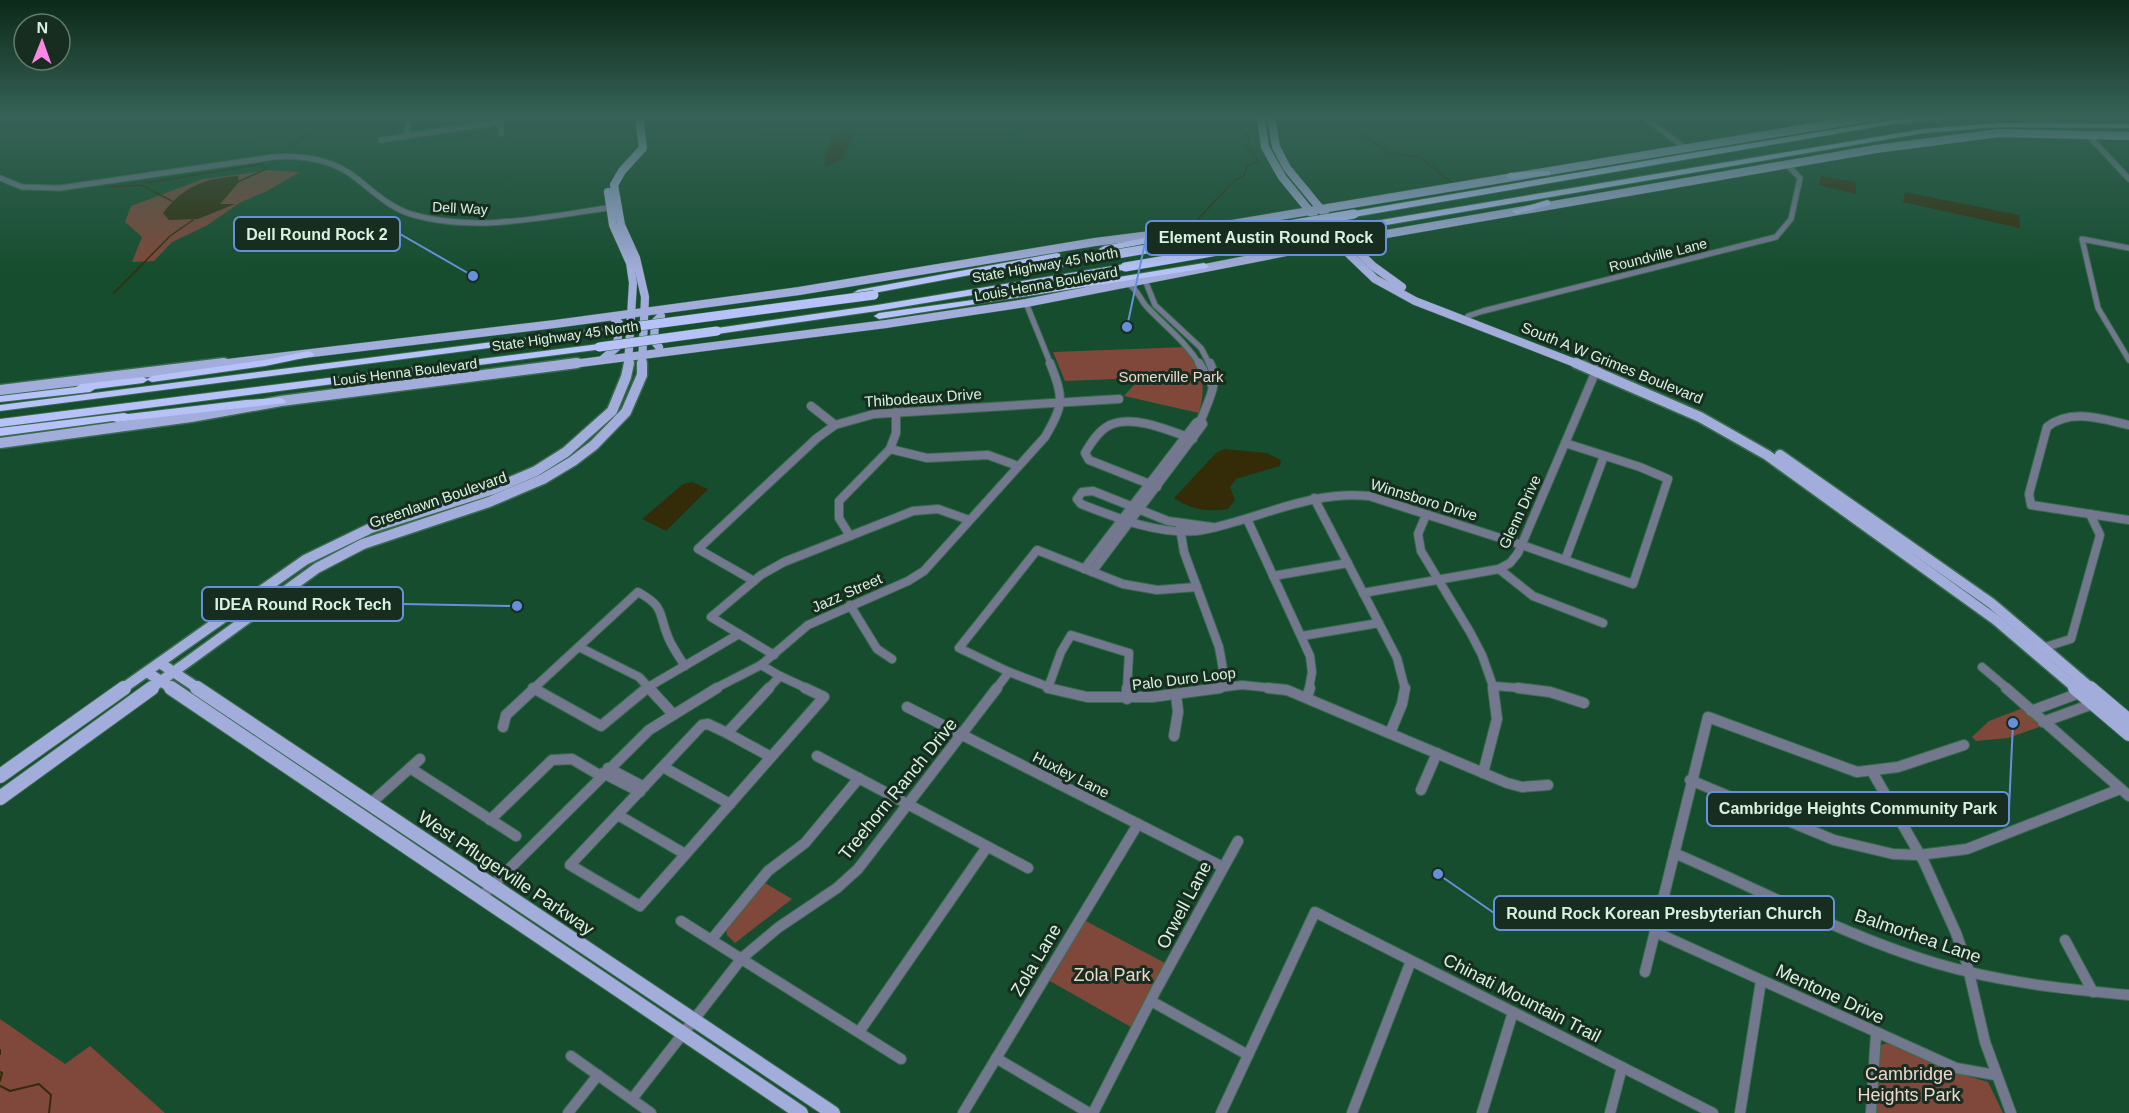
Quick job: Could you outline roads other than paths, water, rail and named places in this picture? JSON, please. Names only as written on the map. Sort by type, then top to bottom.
[{"type":"highway","points":[[1510,176],[1563,168]]},
{"type":"highway","name":"State Highway 45 North","points":[[0,408],[602,331],[873,293],[1354,214],[1591,168]]},
{"type":"highway","name":"State Highway 45 North","points":[[0,433],[194,399],[878,312],[1363,226],[1715,168]]},
{"type":"highway","points":[[1516,211],[1681,174]]},
{"type":"highway","points":[[873,293],[1214,227]]},
{"type":"highway","points":[[878,312],[1020,298],[1204,266]]},
{"type":"highway","points":[[0,398],[404,351],[460,348]]},
{"type":"highway","points":[[0,398],[265,363],[309,354]]},
{"type":"highway","points":[[0,433],[180,408],[386,375]]},
{"type":"highway","points":[[0,433],[246,403],[282,401]]},
{"type":"main road","name":"Greenlawn Boulevard","points":[[0,776],[305,560],[370,528],[510,494],[543,479],[594,445],[626,411],[642,375],[645,297],[640,269],[613,207],[608,184],[620,168]]},
{"type":"main road","name":"Greenlawn Boulevard","points":[[0,798],[317,568],[363,544],[501,487],[545,466],[566,452],[612,411],[626,377],[630,356],[633,283],[630,262],[613,225],[615,182],[627,168]]},
{"type":"main road","name":"South A W Grimes Boulevard","points":[[1276,168],[1344,252],[1359,267],[1395,291],[1597,369],[1670,394],[1735,430],[1965,586],[2099,702],[2129,734]]},
{"type":"main road","points":[[1285,168],[1289,169]]},
{"type":"main road","name":"Louis Henna Boulevard","points":[[0,433],[180,419],[282,401],[886,324],[1020,298],[1145,280],[1204,266],[1335,242],[1763,168]]},
{"type":"main road","name":"South A W Grimes Boulevard","points":[[1289,169],[1346,241],[1392,281],[1467,318]]},
{"type":"main road","name":"Louis Henna Boulevard","points":[[0,390],[632,314],[874,281],[1130,237],[1214,227],[1510,176]]},
{"type":"main road","points":[[1288,213],[1297,208],[1299,198]]},
{"type":"main road","points":[[1311,198],[1328,203],[1346,204]]},
{"type":"main road","points":[[1346,204],[1337,208],[1336,215],[1349,233],[1375,236]]},
{"type":"main road","points":[[1277,215],[1302,217],[1319,239],[1317,246],[1344,252]]},
{"type":"main road","points":[[1356,250],[1358,244],[1365,238]]},
{"type":"main road","points":[[630,262],[640,269]]},
{"type":"main road","points":[[1359,267],[1378,278],[1392,281]]},
{"type":"main road","points":[[597,318],[622,309],[632,292]]},
{"type":"main road","points":[[645,297],[655,305],[677,308]]},
{"type":"main road","points":[[676,350],[657,346],[654,341],[655,322],[677,308]]},
{"type":"main road","points":[[597,318],[615,320],[619,323],[617,347],[602,360]]},
{"type":"main road","points":[[642,375],[647,363],[653,358],[676,350]]},
{"type":"main road","points":[[602,360],[618,364],[623,368],[626,377]]},
{"type":"main road","name":"South A W Grimes Boulevard","points":[[1803,476],[1937,577],[2038,649]]},
{"type":"main road","points":[[1937,577],[1965,586]]},
{"type":"main road","name":"West Pflugerville Parkway","points":[[160,663],[833,1113]]},
{"type":"main road","points":[[147,672],[801,1113]]},
{"type":"main road","name":"South A W Grimes Boulevard","points":[[2099,702],[2129,721]]},
{"type":"main road","points":[[308,780],[321,769]]},
{"type":"street","name":"Dell Way","points":[[1,178],[22,187],[60,188],[198,168]]},
{"type":"street","name":"Dell Way","points":[[341,168],[387,203],[404,212],[426,218],[462,222],[493,221],[613,207]]},
{"type":"street","name":"Roundville Lane","points":[[1467,318],[1776,237],[1784,232],[1789,222],[1800,178],[1790,168]]},
{"type":"street","points":[[2119,168],[2129,179]]},
{"type":"street","points":[[2129,248],[2082,239],[2098,308],[2129,360]]},
{"type":"street","points":[[1088,571],[1203,424],[1201,420],[1208,406],[1212,385],[1178,330],[1155,305],[1145,280]]},
{"type":"street","points":[[1127,283],[1136,288],[1144,306],[1178,330]]},
{"type":"street","points":[[1020,298],[1061,391],[1061,403]]},
{"type":"street","points":[[2120,346],[2129,347]]},
{"type":"street","name":"Glenn Drive","points":[[1363,593],[1499,569],[1510,563],[1522,545],[1597,369]]},
{"type":"street","name":"Thibodeaux Drive","points":[[754,580],[698,549],[817,438],[835,425],[866,415],[896,412],[1119,399]]},
{"type":"street","name":"Jazz Street","points":[[481,897],[604,772],[649,730],[672,713],[761,665],[808,625],[916,576],[931,564],[1051,429],[1061,403]]},
{"type":"street","points":[[811,406],[835,425]]},
{"type":"street","points":[[850,536],[839,518],[839,501],[890,449],[896,434],[896,412]]},
{"type":"street","points":[[2129,425],[2067,417],[2053,421],[2048,427],[2029,494],[2031,505],[2129,520]]},
{"type":"street","points":[[1154,486],[1089,460],[1085,453],[1105,428],[1117,422],[1131,422],[1190,438]]},
{"type":"street","points":[[1565,443],[1604,456],[1565,560]]},
{"type":"street","points":[[890,449],[927,458],[988,456],[1018,466]]},
{"type":"street","name":"Winnsboro Drive","points":[[1180,527],[1158,530],[1126,522],[1078,502],[1078,494],[1087,490],[1093,491],[1180,527],[1198,531],[1247,519],[1314,498],[1349,492],[1369,496],[1522,545],[1633,584],[1668,479],[1604,456]]},
{"type":"street","points":[[1314,498],[1397,658],[1405,688],[1402,704],[1390,733]]},
{"type":"street","points":[[774,655],[711,617],[754,580],[784,562],[850,536],[924,509],[948,511],[969,520]]},
{"type":"street","points":[[2038,649],[2071,639],[2100,535],[2090,514]]},
{"type":"street","points":[[1426,515],[1418,534],[1421,551],[1477,647],[1494,686],[1497,717],[1482,772]]},
{"type":"street","points":[[1247,519],[1313,664],[1307,697]]},
{"type":"street","points":[[1180,527],[1184,552],[1220,647],[1226,686]]},
{"type":"street","name":"Palo Duro Loop","points":[[1197,587],[1143,589],[1123,584],[1037,550],[959,648],[1048,688],[1087,697],[1127,699],[1226,686],[1264,686],[1307,697],[1522,787],[1548,785]]},
{"type":"street","points":[[1274,576],[1348,564]]},
{"type":"street","points":[[1499,569],[1533,596],[1603,623]]},
{"type":"street","points":[[503,727],[506,715],[533,688],[638,592],[654,601],[661,612],[668,638],[685,666]]},
{"type":"street","points":[[850,605],[877,649],[892,659]]},
{"type":"street","points":[[1302,636],[1379,623]]},
{"type":"street","points":[[533,688],[601,726],[648,688],[721,648],[739,634]]},
{"type":"street","points":[[1048,688],[1060,652],[1071,635],[1129,653],[1127,699]]},
{"type":"street","points":[[579,646],[639,677],[672,713]]},
{"type":"street","points":[[761,665],[824,697],[640,906],[570,865],[702,725],[708,724],[771,757]]},
{"type":"street","points":[[1982,667],[2129,796]]},
{"type":"street","name":"Treehorn Ranch Drive","points":[[632,1099],[742,958],[778,927],[837,888],[858,869],[1009,672]]},
{"type":"street","points":[[727,733],[780,676]]},
{"type":"street","points":[[1494,686],[1557,692],[1584,703]]},
{"type":"street","points":[[2031,711],[2086,691]]},
{"type":"street","points":[[1174,736],[1178,711],[1176,694]]},
{"type":"street","points":[[2043,722],[2099,702]]},
{"type":"street","name":"Huxley Lane","points":[[907,707],[1223,867]]},
{"type":"street","points":[[1645,972],[1690,780],[1708,717],[1857,772],[1873,773],[1898,767],[1964,745]]},
{"type":"street","points":[[1421,790],[1437,753]]},
{"type":"street","points":[[490,820],[552,760],[560,757],[568,756],[642,789]]},
{"type":"street","points":[[817,756],[1028,868]]},
{"type":"street","points":[[371,803],[420,759]]},
{"type":"street","points":[[663,767],[730,804]]},
{"type":"street","points":[[410,768],[516,836]]},
{"type":"street","points":[[1873,773],[1951,918],[1995,1076],[2011,1113]]},
{"type":"street","points":[[712,939],[768,871],[805,843],[859,778]]},
{"type":"street","points":[[1690,780],[1834,840],[1882,852],[1918,855],[1967,849],[2120,789]]},
{"type":"street","points":[[618,815],[685,854]]},
{"type":"street","name":"Zola Lane","points":[[963,1113],[1138,824]]},
{"type":"street","name":"Orwell Lane","points":[[1091,1113],[1238,841]]},
{"type":"street","points":[[859,1032],[987,847]]},
{"type":"street","name":"Balmorhea Lane","points":[[1674,853],[1888,946],[1968,973],[2022,984],[2129,995]]},
{"type":"street","name":"Chinati Mountain Trail","points":[[1248,1055],[1315,912],[1713,1113]]},
{"type":"street","points":[[681,921],[901,1059]]},
{"type":"street","name":"Mentone Drive","points":[[1655,932],[1876,1034],[1956,1068],[1995,1076]]},
{"type":"street","points":[[2065,940],[2093,992]]},
{"type":"street","points":[[1352,1113],[1411,961]]},
{"type":"street","points":[[1740,1113],[1761,981]]},
{"type":"street","points":[[1151,1002],[1248,1055],[1221,1113]]},
{"type":"street","points":[[1482,1113],[1513,1012]]},
{"type":"street","points":[[1871,1113],[1876,1034]]},
{"type":"street","points":[[570,1056],[651,1113]]},
{"type":"street","points":[[996,1058],[1091,1113]]},
{"type":"street","points":[[1610,1113],[1622,1067]]},
{"type":"street","points":[[568,1113],[598,1076]]},
{"type":"waterway","points":[[146,183],[238,168]]},
{"type":"waterway","points":[[238,182],[265,168]]},
{"type":"waterway","points":[[1198,219],[1236,179],[1243,177],[1247,168]]},
{"type":"waterway","points":[[1434,168],[1450,181]]},
{"type":"waterway","points":[[111,187],[141,185],[172,201]]},
{"type":"waterway","points":[[114,293],[170,236],[193,220]]},
{"type":"waterway","points":[[0,1072],[2,1073],[0,1081]]},
{"type":"waterway","points":[[0,1086],[10,1091],[39,1084],[51,1095],[49,1113]]},
{"type":"place","name":"Dell Round Rock 2","points":[[473,276]]},
{"type":"place","name":"Element Austin Round Rock","points":[[1127,327]]},
{"type":"place","name":"IDEA Round Rock Tech","points":[[517,606]]},
{"type":"place","name":"Cambridge Heights Community Park","points":[[2013,723]]},
{"type":"place","name":"Round Rock Korean Presbyterian Church","points":[[1438,874]]},
{"type":"park label","name":"Somerville Park","points":[[1171,377]]},
{"type":"park label","name":"Zola Park","points":[[1112,975]]},
{"type":"park label","name":"Cambridge Heights Park","points":[[1909,1084]]}]
